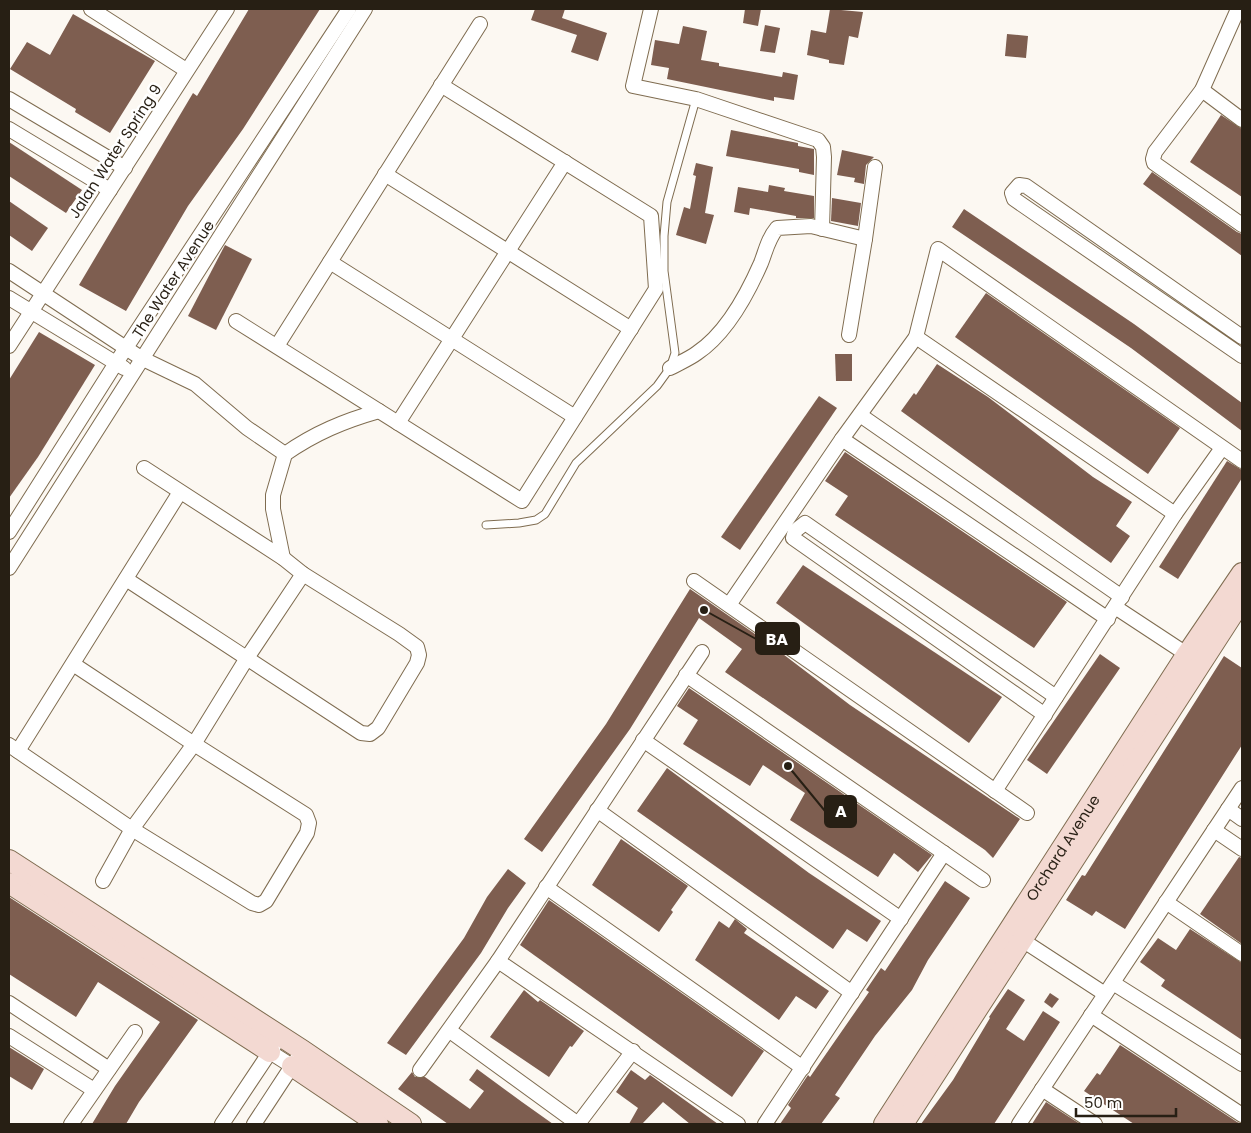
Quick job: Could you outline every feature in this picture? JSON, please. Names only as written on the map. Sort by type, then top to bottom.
[{"type":"street","points":[[91,9],[186,70]]},
{"type":"street","name":"Jalan Water Spring 9","points":[[9,346],[227,9]]},
{"type":"street","name":"The Water Avenue","points":[[9,532],[116,363],[349,9]]},
{"type":"street","name":"The Water Avenue","points":[[9,568],[365,9]]},
{"type":"street","points":[[651,9],[646,38],[633,86],[696,99],[818,140],[823,147],[824,157],[822,229]]},
{"type":"street","points":[[1239,11],[1202,90],[1153,155],[1154,163],[1242,225]]},
{"type":"street","points":[[277,346],[480,24]]},
{"type":"street","points":[[236,321],[522,501],[656,289],[651,216],[441,85]]},
{"type":"street","points":[[1202,90],[1242,120]]},
{"type":"street","points":[[9,99],[125,168]]},
{"type":"street","points":[[9,129],[110,190]]},
{"type":"street","points":[[398,423],[564,162]]},
{"type":"street","points":[[849,335],[875,167]]},
{"type":"street","points":[[385,174],[631,328]]},
{"type":"street","points":[[1242,337],[1026,186],[1019,185],[1012,194],[1014,199],[1242,356]]},
{"type":"street","points":[[670,368],[698,353],[719,334],[734,313],[761,263],[769,239],[778,228],[811,226],[865,240]]},
{"type":"street","points":[[729,605],[842,439],[916,337],[938,249],[1242,461]]},
{"type":"street","points":[[330,262],[575,417]]},
{"type":"street","points":[[9,271],[141,358],[195,384],[247,428],[285,454]]},
{"type":"street","points":[[1140,285],[1149,272]]},
{"type":"street","points":[[9,298],[132,373]]},
{"type":"street","points":[[916,337],[1175,514]]},
{"type":"street","points":[[283,558],[273,509],[273,495],[285,454],[318,432],[342,422],[379,411]]},
{"type":"street","points":[[860,415],[1115,608]]},
{"type":"street","points":[[842,439],[1194,658]]},
{"type":"street","points":[[995,790],[1175,514],[1222,448]]},
{"type":"street","points":[[126,579],[362,733],[370,734],[378,728],[417,663],[419,655],[417,647],[399,634],[303,574],[283,558],[144,468]]},
{"type":"street","points":[[73,664],[306,815],[307,833],[266,901],[259,905],[252,903],[132,829],[13,748],[73,664],[180,492]]},
{"type":"street","points":[[1045,715],[793,538],[795,531],[805,523],[1056,696]]},
{"type":"street","name":"Orchard Avenue","points":[[903,1124],[1016,936],[1194,658],[1242,573]]},
{"type":"street","points":[[103,881],[132,829],[194,744],[247,658],[303,574]]},
{"type":"street","points":[[694,581],[1027,813]]},
{"type":"street","name":"Orchard Avenue","points":[[1194,658],[1242,600]]},
{"type":"street","points":[[420,1070],[450,1031],[498,961],[702,652]]},
{"type":"street","points":[[686,676],[983,880]]},
{"type":"street","points":[[643,740],[901,919]]},
{"type":"street","points":[[1019,1124],[1242,788]]},
{"type":"street","points":[[597,810],[852,993]]},
{"type":"street","points":[[1228,810],[1242,819]]},
{"type":"street","points":[[1214,830],[1242,849]]},
{"type":"street","points":[[765,1124],[944,853]]},
{"type":"street","points":[[9,860],[274,1044]]},
{"type":"street","points":[[9,883],[297,1058],[412,1124]]},
{"type":"street","points":[[546,887],[803,1068]]},
{"type":"street","points":[[1166,902],[1242,954]]},
{"type":"street","points":[[1016,936],[1242,1064]]},
{"type":"street","name":"Orchard Avenue","points":[[884,1124],[1016,936]]},
{"type":"street","points":[[498,961],[738,1124]]},
{"type":"street","points":[[9,1003],[109,1070]]},
{"type":"street","points":[[1091,1015],[1242,1115]]},
{"type":"street","points":[[450,1031],[578,1124],[633,1051]]},
{"type":"street","points":[[72,1124],[135,1032]]},
{"type":"street","points":[[9,1036],[94,1090]]},
{"type":"street","points":[[222,1124],[274,1044]]},
{"type":"street","points":[[254,1124],[297,1058]]},
{"type":"street","points":[[297,1058],[378,1124]]},
{"type":"street","points":[[1042,1089],[1095,1124]]},
{"type":"lane","points":[[486,525],[536,520],[546,514],[576,463],[657,386],[670,368],[675,353],[664,271],[664,236],[668,202],[696,99]]},
{"type":"building","points":[[249,9],[320,9],[243,129],[188,206],[126,311],[79,285],[193,93],[197,96]]},
{"type":"building","points":[[535,9],[565,9],[562,18],[607,33],[598,61],[571,52],[577,35],[531,20]]},
{"type":"building","points":[[745,9],[761,9],[758,26],[743,23]]},
{"type":"building","points":[[830,9],[863,12],[858,38],[849,36],[844,65],[829,63],[829,60],[807,55],[811,30],[826,33]]},
{"type":"building","points":[[73,14],[155,61],[110,133],[75,112],[76,109],[10,69],[27,42],[50,55]]},
{"type":"building","points":[[765,25],[780,28],[775,53],[760,51]]},
{"type":"building","points":[[683,26],[707,31],[701,60],[719,63],[719,66],[782,77],[783,72],[798,75],[794,100],[774,97],[774,101],[667,79],[669,68],[651,65],[655,40],[679,44]]},
{"type":"building","points":[[1007,34],[1028,36],[1026,58],[1005,56]]},
{"type":"building","points":[[1221,115],[1242,129],[1242,197],[1190,162]]},
{"type":"building","points":[[731,130],[798,143],[798,146],[814,149],[814,175],[799,172],[799,169],[726,156]]},
{"type":"building","points":[[9,142],[82,190],[66,213],[9,176]]},
{"type":"building","points":[[842,150],[874,157],[866,165],[864,184],[854,182],[855,178],[837,175]]},
{"type":"building","points":[[696,163],[713,167],[705,213],[714,215],[706,244],[676,235],[684,207],[690,209],[696,176],[693,175]]},
{"type":"building","points":[[1152,172],[1242,234],[1242,256],[1143,184]]},
{"type":"building","points":[[769,185],[785,188],[784,191],[814,196],[814,218],[796,218],[796,216],[750,208],[749,215],[734,212],[738,187],[768,192]]},
{"type":"building","points":[[832,198],[861,203],[858,226],[831,221]]},
{"type":"building","points":[[9,201],[48,228],[32,251],[9,235]]},
{"type":"building","points":[[964,209],[1134,324],[1242,403],[1242,431],[1131,348],[952,227]]},
{"type":"building","points":[[225,245],[252,259],[216,330],[188,316]]},
{"type":"building","points":[[986,293],[1180,428],[1148,474],[955,337]]},
{"type":"building","points":[[39,332],[95,365],[38,457],[9,498],[9,380]]},
{"type":"building","points":[[835,354],[852,354],[852,381],[836,381]]},
{"type":"building","points":[[937,364],[988,397],[1093,477],[1132,502],[1116,526],[1130,536],[1111,563],[901,411],[914,393],[916,395]]},
{"type":"building","points":[[819,396],[837,408],[740,550],[721,537]]},
{"type":"building","points":[[845,452],[1067,602],[1034,648],[835,515],[848,496],[825,481]]},
{"type":"building","points":[[1227,461],[1242,470],[1242,478],[1178,579],[1159,567]]},
{"type":"building","points":[[803,565],[1002,697],[969,743],[776,603]]},
{"type":"building","points":[[690,589],[775,648],[850,705],[1020,819],[993,858],[985,850],[725,672],[742,649],[699,618],[630,729],[542,852],[524,839],[606,724]]},
{"type":"building","points":[[1100,654],[1120,668],[1047,774],[1027,760]]},
{"type":"building","points":[[1224,656],[1242,668],[1242,745],[1125,929],[1096,911],[1092,916],[1066,900],[1082,875],[1085,876]]},
{"type":"building","points":[[689,688],[932,855],[918,872],[894,853],[878,877],[790,820],[805,793],[763,765],[750,786],[683,744],[698,720],[677,706]]},
{"type":"building","points":[[667,768],[809,873],[881,921],[867,942],[847,929],[833,949],[637,811]]},
{"type":"building","points":[[621,839],[688,886],[671,910],[673,912],[659,932],[592,885]]},
{"type":"building","points":[[1239,857],[1242,858],[1242,944],[1200,914]]},
{"type":"building","points":[[508,869],[526,883],[508,908],[481,953],[406,1055],[387,1043],[464,938],[487,897]]},
{"type":"building","points":[[945,881],[970,898],[928,960],[912,990],[875,1036],[835,1095],[840,1098],[821,1124],[780,1124],[791,1108],[788,1105],[808,1075],[810,1077],[869,992],[866,990],[881,968],[885,971]]},
{"type":"building","points":[[9,897],[198,1020],[139,1102],[126,1124],[92,1124],[115,1086],[160,1022],[98,982],[76,1017],[9,974]]},
{"type":"building","points":[[549,900],[764,1051],[732,1097],[520,945]]},
{"type":"building","points":[[735,919],[747,929],[744,933],[829,991],[816,1009],[796,996],[779,1020],[695,960],[719,921],[729,928]]},
{"type":"building","points":[[1190,929],[1242,963],[1242,1040],[1161,986],[1165,980],[1140,962],[1158,938],[1176,950]]},
{"type":"building","points":[[1008,989],[1025,1000],[1006,1029],[1024,1041],[1043,1011],[1060,1022],[994,1124],[921,1124],[953,1080],[989,1017]]},
{"type":"building","points":[[524,990],[538,1002],[540,1000],[584,1031],[572,1047],[570,1046],[549,1077],[490,1037]]},
{"type":"building","points":[[1050,993],[1059,999],[1052,1008],[1044,1002]]},
{"type":"building","points":[[1120,1045],[1242,1124],[1134,1124],[1084,1091],[1097,1073],[1100,1075]]},
{"type":"building","points":[[9,1047],[44,1069],[32,1090],[9,1076]]},
{"type":"building","points":[[477,1069],[553,1124],[448,1124],[398,1089],[412,1072],[415,1077],[425,1077],[470,1109],[484,1091],[469,1080]]},
{"type":"building","points":[[631,1070],[645,1080],[650,1075],[718,1124],[690,1124],[663,1102],[642,1124],[629,1124],[638,1108],[616,1092]]},
{"type":"building","points":[[1046,1102],[1080,1124],[1032,1124]]},
{"type":"place","name":"BA","points":[[704,610]]},
{"type":"place","name":"A","points":[[788,766]]}]
